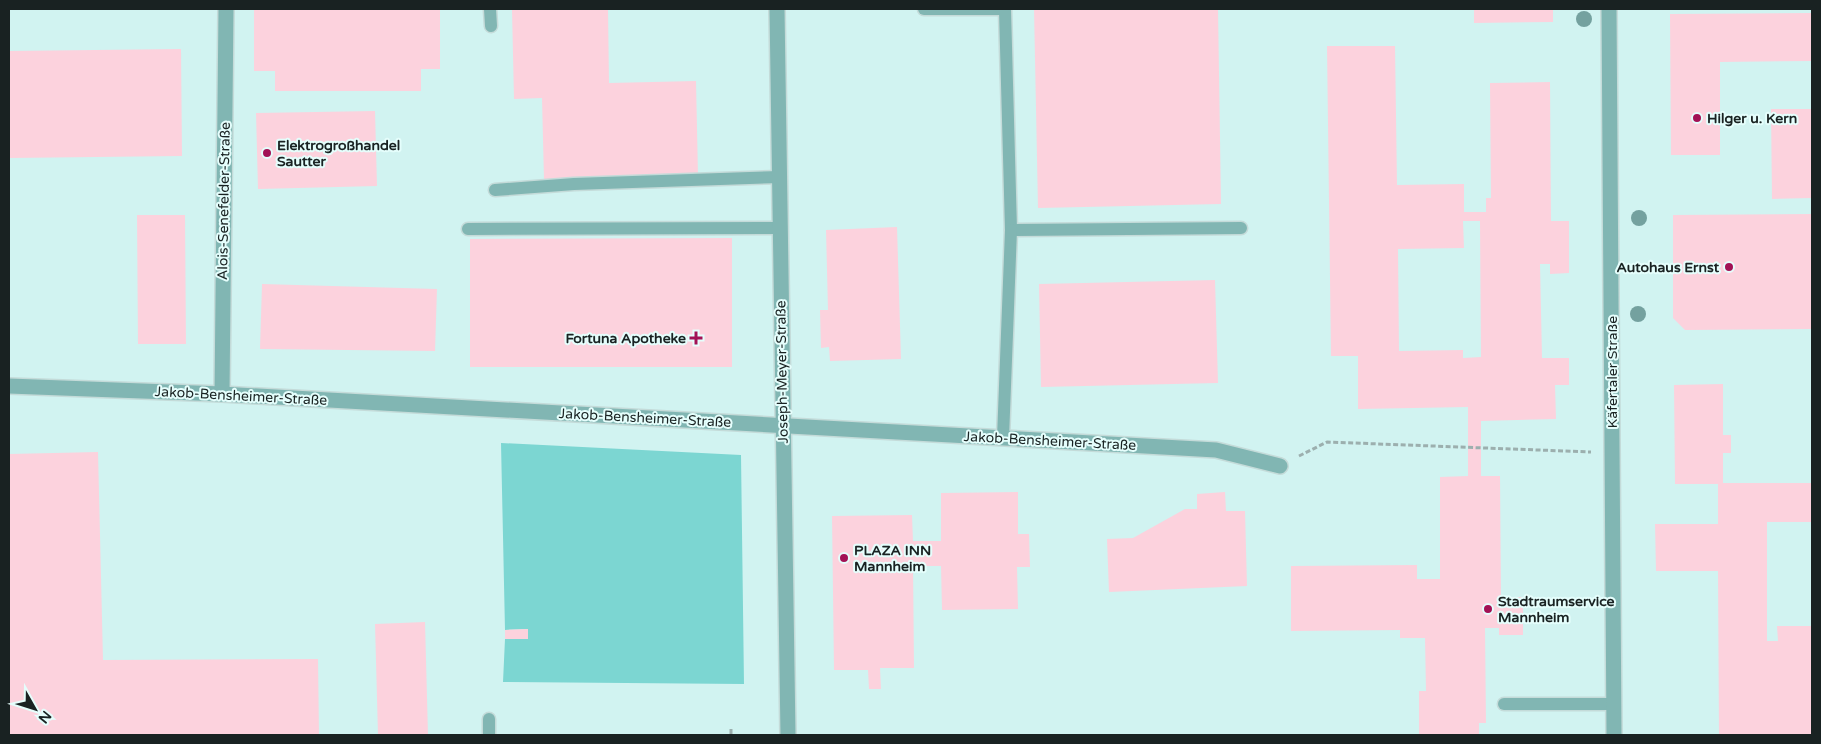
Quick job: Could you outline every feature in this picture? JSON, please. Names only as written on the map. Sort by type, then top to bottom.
[{"type":"street","name":"Alois-Senefelder-Straße","points":[[222,394],[226,9]]},
{"type":"street","name":"Joseph-Meyer-Straße","points":[[777,9],[788,735]]},
{"type":"street","name":"Käfertaler Straße","points":[[1609,9],[1614,735]]},
{"type":"street","name":"Jakob-Bensheimer-Straße","points":[[9,386],[222,394],[1216,450],[1280,466]]},
{"type":"lane","points":[[490,9],[491,26]]},
{"type":"lane","points":[[924,9],[1005,10],[1011,230],[1003,438]]},
{"type":"lane","points":[[495,190],[574,184],[780,177]]},
{"type":"lane","points":[[468,229],[780,228]]},
{"type":"lane","points":[[1011,230],[1241,228]]},
{"type":"lane","points":[[1504,704],[1614,704]]},
{"type":"lane","points":[[489,719],[489,735]]},
{"type":"path","points":[[1280,466],[1327,442],[1612,453]]},
{"type":"path","points":[[731,729],[731,735]]},
{"type":"shaded area","points":[[9,9],[1812,9],[1812,735],[9,735]]},
{"type":"shaded area","points":[[501,443],[741,455],[744,684],[503,682],[505,639],[528,639],[528,629],[505,630]]},
{"type":"building","points":[[254,9],[440,9],[440,69],[421,69],[421,91],[275,91],[275,71],[254,71]]},
{"type":"building","points":[[608,9],[609,83],[696,81],[698,176],[544,180],[542,98],[514,99],[512,10]]},
{"type":"building","points":[[1034,9],[1218,9],[1221,204],[1038,208]]},
{"type":"building","points":[[1474,9],[1553,9],[1553,22],[1474,23]]},
{"type":"building","points":[[1812,13],[1812,61],[1720,62],[1720,155],[1671,155],[1670,14]]},
{"type":"building","points":[[1327,46],[1395,46],[1397,185],[1464,184],[1464,212],[1486,212],[1486,198],[1491,198],[1490,83],[1550,82],[1551,221],[1569,221],[1569,273],[1550,274],[1550,264],[1540,264],[1542,358],[1569,358],[1569,385],[1555,385],[1556,419],[1481,421],[1481,476],[1500,476],[1501,597],[1523,597],[1523,635],[1499,635],[1499,628],[1485,628],[1486,723],[1479,723],[1479,735],[1419,735],[1419,691],[1426,691],[1425,638],[1400,638],[1400,630],[1291,631],[1291,566],[1417,565],[1417,579],[1440,579],[1440,477],[1468,476],[1468,407],[1358,409],[1358,356],[1331,356]],"holes":[[[1463,221],[1480,221],[1481,357],[1463,358],[1463,350],[1399,351],[1398,249],[1464,248]]]},
{"type":"building","points":[[181,49],[182,156],[9,158],[9,51]]},
{"type":"building","points":[[1771,109],[1812,109],[1812,198],[1772,199]]},
{"type":"building","points":[[375,111],[377,186],[258,189],[256,113]]},
{"type":"building","points":[[1812,214],[1812,329],[1685,330],[1673,318],[1673,215]]},
{"type":"building","points":[[137,215],[185,215],[186,344],[138,344]]},
{"type":"building","points":[[897,227],[901,359],[830,361],[829,347],[821,348],[820,310],[828,310],[826,230]]},
{"type":"building","points":[[732,238],[732,367],[470,367],[470,239]]},
{"type":"building","points":[[1215,280],[1218,383],[1041,387],[1039,284]]},
{"type":"building","points":[[262,284],[437,289],[435,351],[260,349]]},
{"type":"building","points":[[1723,384],[1723,435],[1731,435],[1731,453],[1723,453],[1723,483],[1812,483],[1812,522],[1767,522],[1767,641],[1778,641],[1777,626],[1812,626],[1812,735],[1719,735],[1718,571],[1656,571],[1655,524],[1718,524],[1718,484],[1675,484],[1674,385]]},
{"type":"building","points":[[98,452],[103,660],[318,659],[319,735],[9,735],[9,454]]},
{"type":"building","points":[[1018,492],[1018,534],[1029,534],[1030,567],[1017,567],[1018,609],[942,610],[941,566],[913,566],[914,668],[880,668],[881,689],[869,689],[868,670],[834,670],[832,516],[912,515],[913,541],[941,541],[941,493]]},
{"type":"building","points":[[1225,492],[1226,511],[1245,511],[1247,586],[1109,592],[1107,539],[1133,538],[1185,509],[1197,509],[1197,494]]},
{"type":"building","points":[[425,622],[428,735],[378,735],[375,624]]},
{"type":"building","points":[[528,629],[528,639],[505,639],[505,630]]},
{"type":"place","name":"Hilger u. Kern","points":[[1697,118]]},
{"type":"place","name":"Elektrogroßhandel Sautter","points":[[267,153]]},
{"type":"place","name":"Autohaus Ernst","points":[[1729,267]]},
{"type":"place","name":"Fortuna Apotheke","points":[[696,338]]},
{"type":"place","name":"PLAZA INN Mannheim","points":[[844,558]]},
{"type":"place","name":"Stadtraumservice Mannheim","points":[[1488,609]]}]
